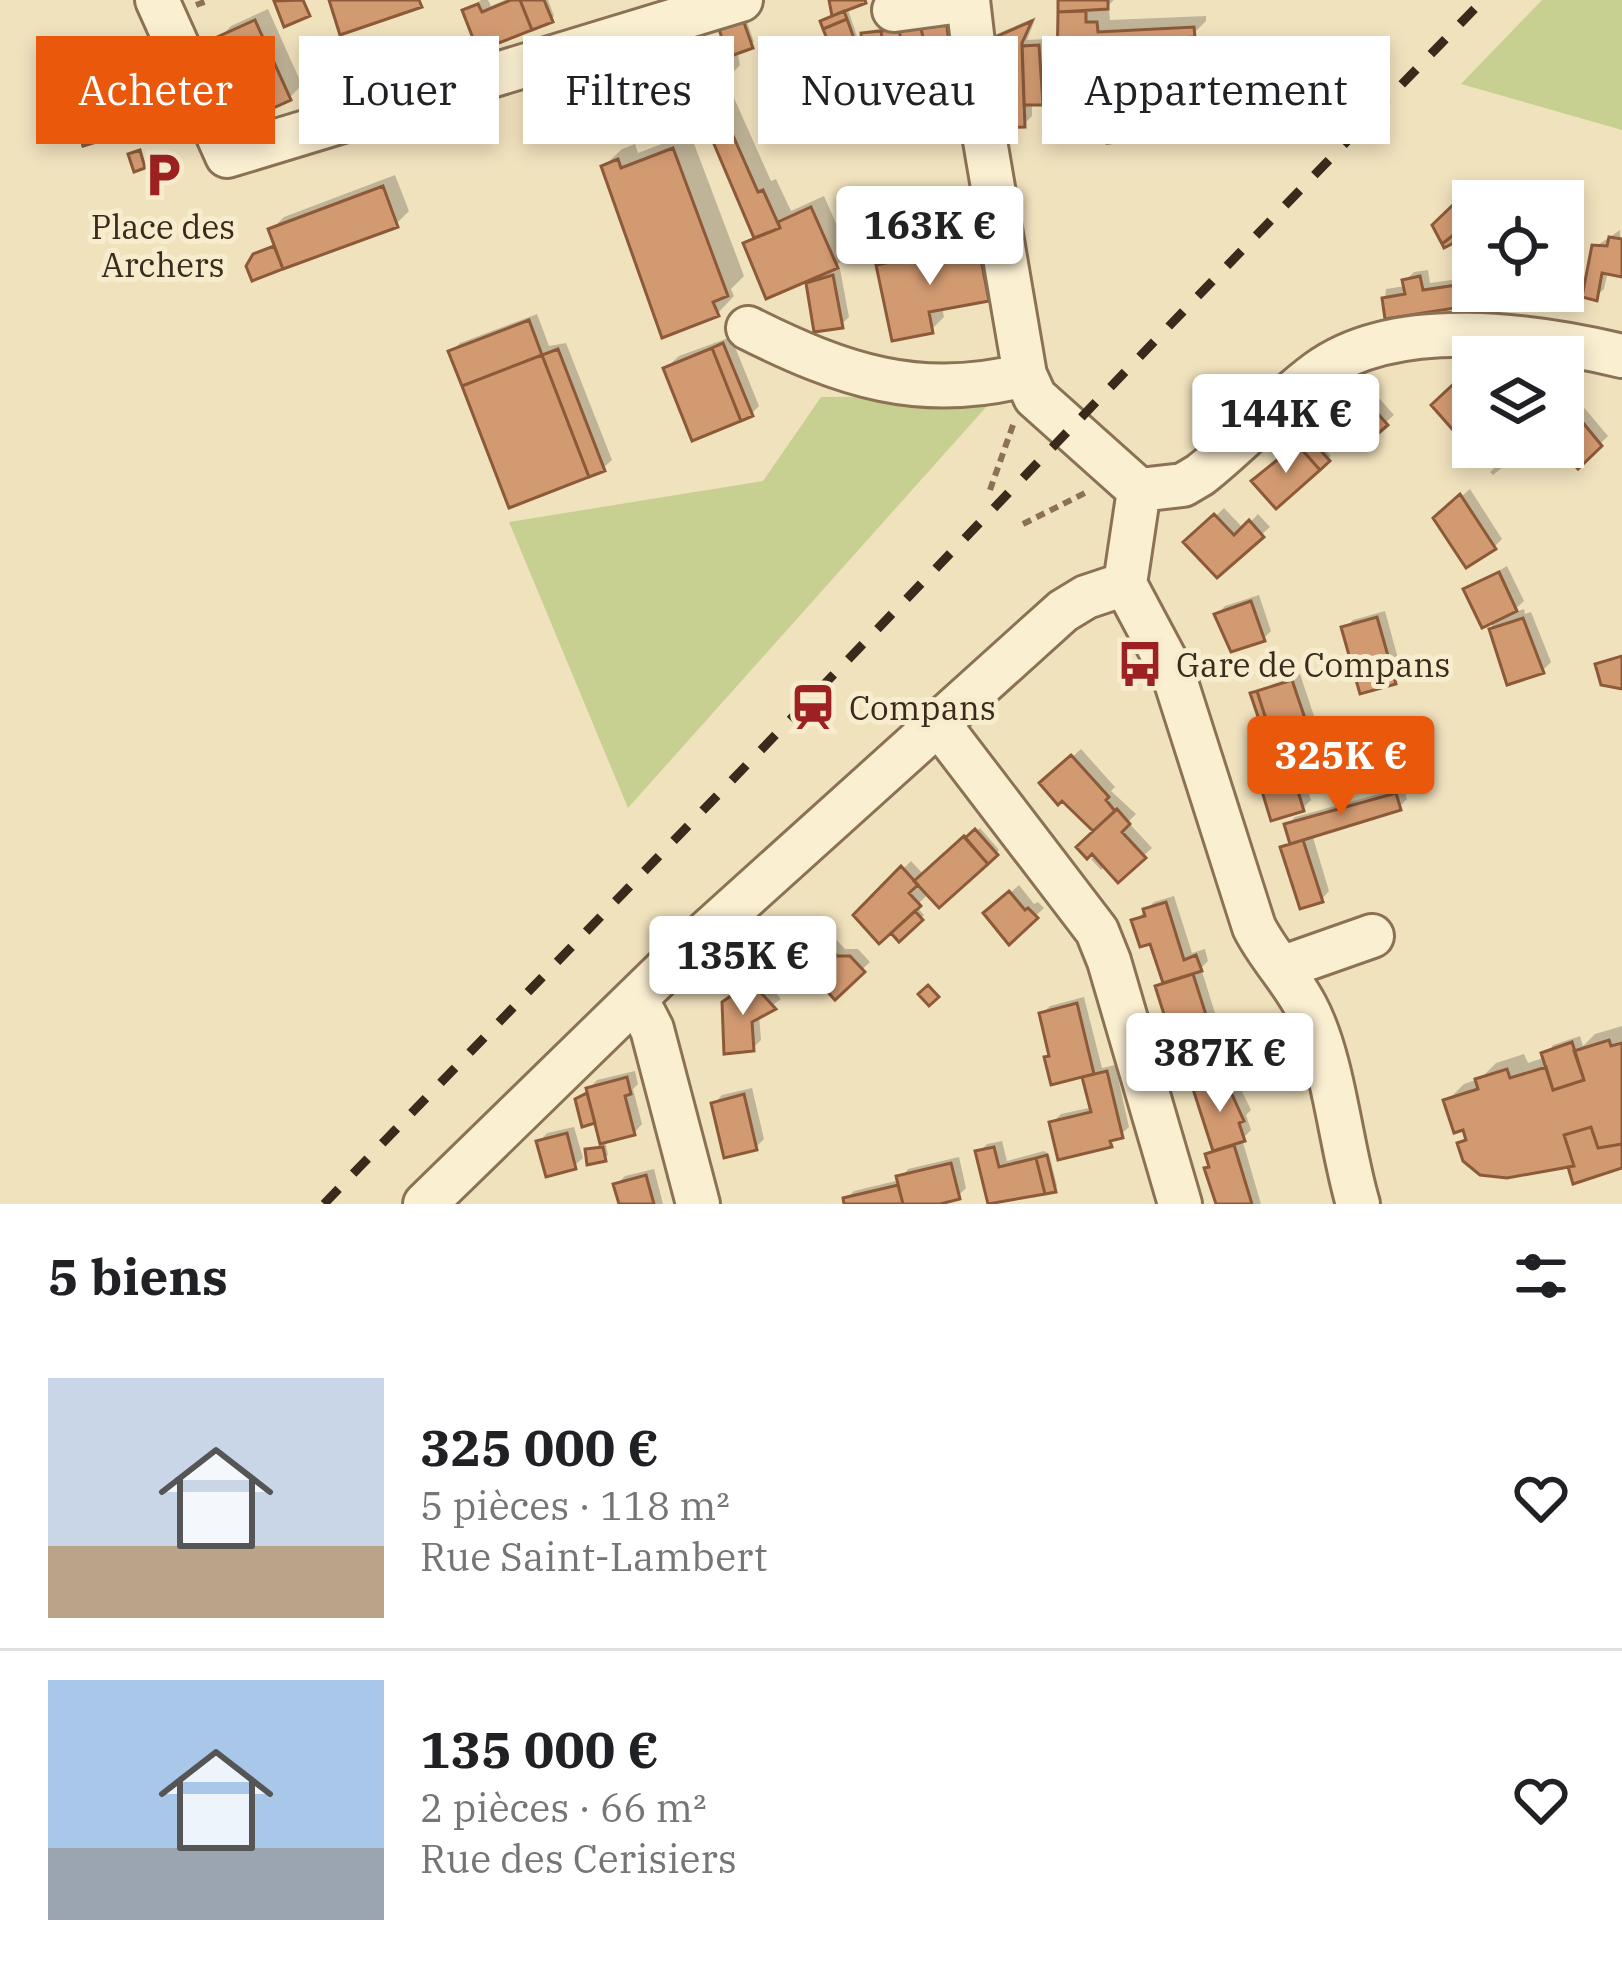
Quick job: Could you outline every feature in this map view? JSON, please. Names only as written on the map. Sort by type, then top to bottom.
[{"type":"street","points":[[157,0],[227,156],[741,0]]},
{"type":"street","points":[[894,10],[968,0],[1021,393]]},
{"type":"street","points":[[748,328],[800,354],[897,384],[982,386],[1035,397],[1120,488],[1125,584],[1174,676],[1253,927],[1307,1007],[1335,1098],[1358,1204]]},
{"type":"street","points":[[1120,488],[1183,484],[1200,475],[1321,370],[1355,354],[1404,341],[1459,333],[1569,343],[1622,356]]},
{"type":"street","points":[[425,1204],[636,998],[1063,611],[1125,584]]},
{"type":"street","points":[[938,723],[1097,932],[1180,1204]]},
{"type":"street","points":[[1281,968],[1372,936]]},
{"type":"street","points":[[636,998],[652,1029],[698,1204]]},
{"type":"path","points":[[990,490],[1021,393]]},
{"type":"path","points":[[1023,524],[1120,488]]},
{"type":"green space","points":[[1542,0],[1622,0],[1622,130],[1461,84]]},
{"type":"green space","points":[[996,396],[628,808],[509,522],[763,481],[821,397]]},
{"type":"building","points":[[303,0],[310,16],[284,27],[274,1]]},
{"type":"building","points":[[329,0],[419,0],[422,7],[340,35]]},
{"type":"building","points":[[520,0],[532,30],[499,43],[499,36],[472,36],[462,10],[478,4],[482,12]]},
{"type":"building","points":[[520,0],[544,0],[553,22],[532,30]]},
{"type":"building","points":[[829,0],[865,0],[866,3],[832,16]]},
{"type":"building","points":[[1058,0],[1108,0],[1108,9],[1058,12]]},
{"type":"building","points":[[844,11],[847,19],[823,29],[820,21]]},
{"type":"building","points":[[1086,11],[1086,22],[1097,22],[1098,32],[1194,27],[1195,36],[1058,36],[1058,12]]},
{"type":"building","points":[[742,17],[753,48],[734,55],[734,36],[721,36],[718,26]]},
{"type":"building","points":[[946,18],[948,36],[923,36],[919,21]]},
{"type":"building","points":[[847,19],[853,36],[826,36],[823,29]]},
{"type":"building","points":[[255,20],[262,36],[219,36]]},
{"type":"building","points":[[919,21],[923,36],[900,36],[899,30]]},
{"type":"building","points":[[1032,21],[1022,43],[1025,127],[1018,127],[1018,36],[998,36]]},
{"type":"building","points":[[899,30],[900,36],[882,36],[881,31]]},
{"type":"building","points":[[1039,45],[1042,105],[1024,105],[1022,46]]},
{"type":"building","points":[[275,64],[291,100],[275,107]]},
{"type":"building","points":[[734,138],[780,228],[754,238],[714,144],[734,144]]},
{"type":"building","points":[[673,148],[728,296],[713,302],[719,316],[662,338],[601,166],[618,159],[621,168]]},
{"type":"building","points":[[140,150],[145,168],[134,172],[128,154]]},
{"type":"building","points":[[383,186],[398,227],[283,269],[268,229]]},
{"type":"building","points":[[1452,206],[1452,236],[1442,244],[1432,225]]},
{"type":"building","points":[[811,207],[838,268],[766,299],[743,243],[780,228],[778,222]]},
{"type":"building","points":[[1609,237],[1622,239],[1622,277],[1602,273],[1597,301],[1584,298],[1592,245],[1607,246]]},
{"type":"building","points":[[978,244],[989,301],[929,312],[933,333],[892,341],[876,265]]},
{"type":"building","points":[[274,246],[283,269],[252,281],[246,266],[253,254]]},
{"type":"building","points":[[833,275],[843,328],[814,332],[806,283]]},
{"type":"building","points":[[1420,276],[1423,290],[1452,286],[1452,308],[1385,319],[1382,298],[1405,294],[1402,280]]},
{"type":"building","points":[[529,320],[542,355],[462,386],[448,351]]},
{"type":"building","points":[[723,343],[753,416],[741,421],[712,348]]},
{"type":"building","points":[[712,348],[741,421],[692,441],[663,368]]},
{"type":"building","points":[[558,349],[605,471],[589,477],[542,355]]},
{"type":"building","points":[[542,355],[589,477],[509,508],[462,386]]},
{"type":"building","points":[[1452,386],[1452,429],[1431,405]]},
{"type":"building","points":[[1360,394],[1388,425],[1360,449],[1332,418]]},
{"type":"building","points":[[1584,424],[1602,446],[1584,463]]},
{"type":"building","points":[[1307,435],[1330,461],[1320,470],[1297,444]]},
{"type":"building","points":[[1297,444],[1320,470],[1276,509],[1251,481]]},
{"type":"building","points":[[1460,494],[1496,549],[1466,568],[1433,518]]},
{"type":"building","points":[[1214,514],[1234,535],[1249,520],[1264,537],[1217,578],[1183,542]]},
{"type":"building","points":[[1499,572],[1517,611],[1482,628],[1463,589]]},
{"type":"building","points":[[1251,601],[1265,641],[1231,652],[1214,614]]},
{"type":"building","points":[[1377,617],[1396,684],[1360,694],[1341,627]]},
{"type":"building","points":[[1523,618],[1544,673],[1507,685],[1489,629]]},
{"type":"building","points":[[1622,656],[1622,689],[1601,685],[1595,664]]},
{"type":"building","points":[[1292,680],[1315,748],[1279,760],[1257,691]]},
{"type":"building","points":[[1257,691],[1279,760],[1263,765],[1255,740],[1265,737],[1250,693]]},
{"type":"building","points":[[1071,755],[1109,797],[1106,800],[1115,811],[1093,831],[1062,801],[1058,805],[1039,783]]},
{"type":"building","points":[[1294,778],[1304,811],[1271,821],[1261,788]]},
{"type":"building","points":[[1396,793],[1401,810],[1290,844],[1284,824]]},
{"type":"building","points":[[1117,809],[1130,824],[1122,832],[1146,858],[1118,883],[1092,854],[1087,859],[1076,847]]},
{"type":"building","points":[[975,829],[998,855],[988,864],[965,838]]},
{"type":"building","points":[[964,836],[988,864],[939,908],[914,881]]},
{"type":"building","points":[[1303,840],[1323,902],[1300,909],[1280,847]]},
{"type":"building","points":[[901,866],[918,885],[909,893],[921,906],[879,944],[853,915]]},
{"type":"building","points":[[1009,891],[1038,918],[1009,945],[983,913]]},
{"type":"building","points":[[1166,902],[1184,960],[1196,955],[1202,971],[1163,983],[1150,944],[1140,947],[1131,920],[1145,916],[1143,909]]},
{"type":"building","points":[[915,911],[923,920],[899,942],[891,933]]},
{"type":"building","points":[[819,937],[837,956],[850,956],[865,972],[835,1000],[814,977],[803,987],[798,982],[793,987],[782,976]]},
{"type":"building","points":[[1193,974],[1213,1037],[1175,1049],[1155,986]]},
{"type":"building","points":[[751,982],[776,1009],[752,1022],[754,1051],[724,1054],[722,1002]]},
{"type":"building","points":[[928,985],[939,997],[929,1006],[918,994]]},
{"type":"building","points":[[1077,1003],[1094,1074],[1051,1085],[1039,1013]]},
{"type":"building","points":[[1609,1040],[1611,1046],[1622,1043],[1622,1144],[1598,1148],[1591,1127],[1564,1135],[1574,1166],[1507,1178],[1480,1175],[1463,1161],[1457,1143],[1466,1140],[1463,1130],[1454,1133],[1443,1100],[1478,1089],[1475,1079],[1507,1069],[1510,1078],[1546,1067],[1553,1090],[1584,1080],[1574,1051]]},
{"type":"building","points":[[1572,1042],[1584,1080],[1553,1090],[1541,1053]]},
{"type":"building","points":[[1107,1071],[1123,1138],[1110,1141],[1112,1147],[1058,1160],[1049,1122],[1091,1112],[1082,1077]]},
{"type":"building","points":[[627,1077],[631,1094],[625,1096],[635,1135],[600,1144],[586,1088]]},
{"type":"building","points":[[1225,1079],[1244,1121],[1239,1123],[1245,1141],[1213,1151],[1193,1089]]},
{"type":"building","points":[[587,1093],[595,1123],[582,1127],[575,1099]]},
{"type":"building","points":[[744,1094],[757,1150],[724,1158],[711,1103]]},
{"type":"building","points":[[1591,1127],[1598,1148],[1622,1144],[1622,1168],[1573,1184],[1568,1167],[1574,1166],[1564,1135]]},
{"type":"building","points":[[567,1133],[576,1169],[546,1177],[536,1141]]},
{"type":"building","points":[[1234,1145],[1252,1204],[1216,1204],[1204,1168],[1209,1167],[1205,1154]]},
{"type":"building","points":[[603,1147],[606,1161],[587,1165],[585,1149]]},
{"type":"building","points":[[994,1147],[999,1167],[1036,1158],[1045,1194],[988,1204],[975,1151]]},
{"type":"building","points":[[1047,1155],[1056,1192],[1045,1194],[1036,1158]]},
{"type":"building","points":[[951,1163],[960,1199],[903,1204],[896,1176]]},
{"type":"building","points":[[646,1175],[654,1204],[619,1204],[613,1184]]},
{"type":"building","points":[[898,1185],[903,1204],[844,1204],[843,1198]]},
{"type":"railway","points":[[324,1204],[1483,0]]},
{"type":"place","name":"Place des Archers","points":[[163,175]]},
{"type":"place","name":"Gare de Compans","points":[[1140,664]]},
{"type":"place","name":"Compans","points":[[813,707]]}]
